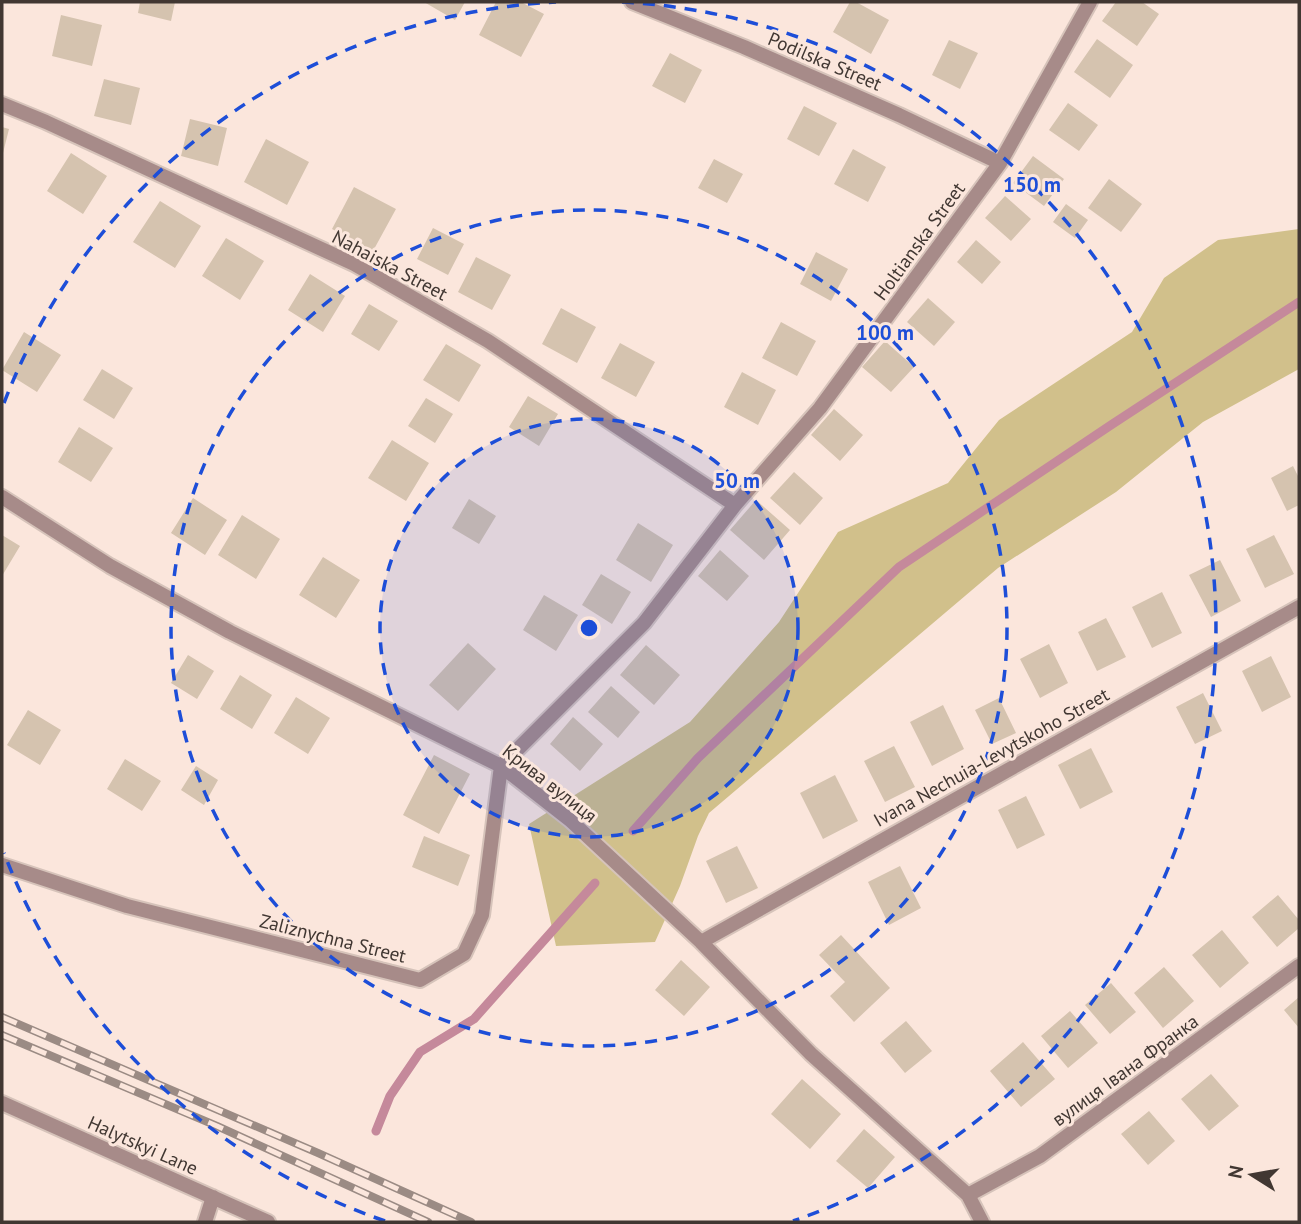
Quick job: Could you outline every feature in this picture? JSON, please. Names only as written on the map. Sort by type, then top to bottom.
[{"type":"street","name":"Podilska Street","points":[[632,2],[899,114],[1000,163]]},
{"type":"street","name":"Holtianska Street","points":[[501,766],[644,624],[735,505],[820,408],[1000,163],[1090,2]]},
{"type":"street","name":"Nahaiska Street","points":[[2,104],[354,264],[488,341],[735,505]]},
{"type":"street","name":"Крива вулиця","points":[[2,498],[110,566],[218,625],[501,766],[570,820],[701,942],[811,1054],[968,1195],[982,1222]]},
{"type":"street","name":"Ivana Nechuia-Levytskoho Street","points":[[701,942],[1299,607]]},
{"type":"street","name":"Zaliznychna Street","points":[[2,865],[127,906],[420,980],[464,954],[482,915],[501,766]]},
{"type":"street","name":"вулиця Івана Франка","points":[[968,1195],[1041,1156],[1299,966]]},
{"type":"street","name":"Halytskyi Lane","points":[[2,1102],[268,1222]]},
{"type":"street","points":[[205,1222],[213,1198]]},
{"type":"shaded area","points":[[1299,229],[1299,369],[1203,422],[1116,492],[998,568],[709,813],[655,942],[556,946],[529,824],[690,722],[779,622],[838,532],[948,483],[999,420],[1132,332],[1164,278],[1218,240]]},
{"type":"building","points":[[140,2],[175,2],[171,21],[138,13]]},
{"type":"building","points":[[424,2],[465,2],[455,20]]},
{"type":"building","points":[[496,2],[521,2],[544,14],[521,57],[479,35]]},
{"type":"building","points":[[850,2],[856,2],[889,20],[871,54],[833,32]]},
{"type":"building","points":[[1116,2],[1142,2],[1159,14],[1137,46],[1102,21]]},
{"type":"building","points":[[61,15],[102,25],[92,66],[52,56]]},
{"type":"building","points":[[1097,39],[1133,65],[1110,98],[1074,72]]},
{"type":"building","points":[[949,40],[978,53],[960,89],[932,75]]},
{"type":"building","points":[[670,53],[702,70],[685,103],[652,86]]},
{"type":"building","points":[[104,79],[140,88],[131,125],[94,116]]},
{"type":"building","points":[[1068,103],[1098,125],[1079,151],[1049,130]]},
{"type":"building","points":[[804,106],[837,123],[819,156],[787,139]]},
{"type":"building","points":[[190,119],[227,128],[218,166],[181,156]]},
{"type":"building","points":[[2,127],[9,129],[3,153],[2,153]]},
{"type":"building","points":[[266,139],[309,162],[287,205],[244,182]]},
{"type":"building","points":[[853,149],[886,167],[868,202],[834,184]]},
{"type":"building","points":[[71,153],[107,176],[83,214],[47,191]]},
{"type":"building","points":[[1033,156],[1064,179],[1044,206],[1013,183]]},
{"type":"building","points":[[714,159],[743,174],[727,203],[698,188]]},
{"type":"building","points":[[1109,179],[1142,204],[1121,232],[1088,208]]},
{"type":"building","points":[[354,187],[396,209],[373,251],[332,229]]},
{"type":"building","points":[[1005,196],[1031,219],[1011,241],[985,218]]},
{"type":"building","points":[[160,201],[201,226],[175,268],[133,242]]},
{"type":"building","points":[[1066,204],[1088,220],[1075,238],[1053,222]]},
{"type":"building","points":[[433,228],[464,244],[448,275],[417,259]]},
{"type":"building","points":[[226,238],[264,261],[240,300],[202,276]]},
{"type":"building","points":[[976,240],[1001,262],[982,284],[957,262]]},
{"type":"building","points":[[816,252],[848,269],[831,301],[800,284]]},
{"type":"building","points":[[476,257],[511,275],[492,310],[458,292]]},
{"type":"building","points":[[310,274],[345,296],[323,332],[288,310]]},
{"type":"building","points":[[928,298],[955,322],[934,346],[907,322]]},
{"type":"building","points":[[369,304],[398,321],[379,351],[351,334]]},
{"type":"building","points":[[561,308],[596,327],[577,363],[542,344]]},
{"type":"building","points":[[781,322],[816,341],[797,376],[762,358]]},
{"type":"building","points":[[24,332],[61,355],[37,392],[2,370]]},
{"type":"building","points":[[885,341],[914,367],[891,392],[862,367]]},
{"type":"building","points":[[620,343],[655,362],[636,397],[601,378]]},
{"type":"building","points":[[446,344],[481,365],[459,402],[423,380]]},
{"type":"building","points":[[102,369],[133,388],[114,419],[83,400]]},
{"type":"building","points":[[742,372],[776,390],[758,425],[724,407]]},
{"type":"building","points":[[528,396],[558,414],[539,446],[509,427]]},
{"type":"building","points":[[426,398],[453,414],[435,443],[408,426]]},
{"type":"building","points":[[834,409],[863,435],[840,461],[811,435]]},
{"type":"building","points":[[79,427],[113,448],[91,482],[58,462]]},
{"type":"building","points":[[392,440],[429,463],[406,501],[368,478]]},
{"type":"building","points":[[1293,466],[1299,478],[1299,505],[1287,511],[1271,478]]},
{"type":"building","points":[[794,472],[823,498],[800,525],[770,498]]},
{"type":"building","points":[[193,498],[227,520],[205,555],[171,533]]},
{"type":"building","points":[[469,499],[496,516],[479,544],[452,528]]},
{"type":"building","points":[[756,500],[790,530],[764,560],[730,530]]},
{"type":"building","points":[[242,515],[280,539],[256,579],[218,555]]},
{"type":"building","points":[[638,523],[673,545],[651,582],[616,560]]},
{"type":"building","points":[[2,535],[20,546],[2,576]]},
{"type":"building","points":[[1274,535],[1294,574],[1265,588],[1246,549]]},
{"type":"building","points":[[720,550],[749,576],[727,601],[698,576]]},
{"type":"building","points":[[323,557],[360,580],[336,618],[299,595]]},
{"type":"building","points":[[1220,560],[1241,601],[1211,617],[1189,575]]},
{"type":"building","points":[[601,574],[631,592],[612,624],[582,605]]},
{"type":"building","points":[[1162,592],[1182,633],[1152,648],[1132,607]]},
{"type":"building","points":[[544,595],[578,615],[556,651],[523,630]]},
{"type":"building","points":[[1106,618],[1126,657],[1097,671],[1078,632]]},
{"type":"building","points":[[468,643],[496,669],[458,711],[429,685]]},
{"type":"building","points":[[1049,644],[1068,683],[1040,698],[1020,659]]},
{"type":"building","points":[[646,645],[680,675],[654,705],[620,675]]},
{"type":"building","points":[[188,655],[214,671],[197,699],[171,683]]},
{"type":"building","points":[[1271,656],[1291,697],[1262,712],[1242,671]]},
{"type":"building","points":[[240,675],[272,695],[252,729],[220,709]]},
{"type":"building","points":[[611,686],[640,712],[618,738],[588,712]]},
{"type":"building","points":[[1203,693],[1222,731],[1195,744],[1176,707]]},
{"type":"building","points":[[296,697],[330,718],[308,754],[274,733]]},
{"type":"building","points":[[999,698],[1016,733],[992,744],[975,710]]},
{"type":"building","points":[[943,705],[964,749],[932,766],[910,722]]},
{"type":"building","points":[[28,710],[61,730],[40,765],[7,745]]},
{"type":"building","points":[[573,717],[603,744],[580,771],[550,744]]},
{"type":"building","points":[[894,746],[915,787],[885,802],[864,761]]},
{"type":"building","points":[[1091,748],[1113,792],[1080,809],[1058,765]]},
{"type":"building","points":[[434,755],[470,774],[439,834],[403,815]]},
{"type":"building","points":[[125,759],[161,781],[142,811],[107,789]]},
{"type":"building","points":[[196,766],[218,780],[204,805],[181,790]]},
{"type":"building","points":[[835,775],[858,821],[823,839],[800,793]]},
{"type":"building","points":[[1026,796],[1045,835],[1017,849],[998,810]]},
{"type":"building","points":[[424,836],[470,855],[458,886],[412,867]]},
{"type":"building","points":[[737,846],[758,888],[726,903],[706,861]]},
{"type":"building","points":[[900,866],[921,908],[889,925],[868,882]]},
{"type":"building","points":[[1278,895],[1299,920],[1299,928],[1277,947],[1252,917]]},
{"type":"building","points":[[1222,930],[1249,963],[1220,988],[1192,955]]},
{"type":"building","points":[[841,935],[890,988],[854,1022],[830,996],[845,982],[819,955]]},
{"type":"building","points":[[681,960],[710,987],[684,1016],[655,990]]},
{"type":"building","points":[[1164,967],[1194,1001],[1163,1028],[1134,993]]},
{"type":"building","points":[[1111,983],[1136,1012],[1110,1034],[1085,1005]]},
{"type":"building","points":[[1299,997],[1299,1028],[1284,1010]]},
{"type":"building","points":[[1070,1011],[1098,1043],[1068,1068],[1041,1036]]},
{"type":"building","points":[[906,1021],[932,1051],[905,1073],[880,1043]]},
{"type":"building","points":[[1023,1042],[1055,1079],[1021,1107],[990,1071]]},
{"type":"building","points":[[1211,1074],[1239,1106],[1209,1131],[1181,1099]]},
{"type":"building","points":[[802,1079],[841,1114],[810,1149],[771,1114]]},
{"type":"building","points":[[1149,1111],[1175,1141],[1148,1165],[1121,1134]]},
{"type":"building","points":[[864,1129],[895,1157],[868,1188],[836,1161]]},
{"type":"waterway","points":[[633,831],[698,758],[899,567],[1299,302]]},
{"type":"waterway","points":[[376,1131],[390,1096],[420,1052],[474,1019],[595,883]]},
{"type":"railway","points":[[2,1017],[471,1222]]},
{"type":"railway","points":[[2,1035],[217,1126],[428,1222]]}]
